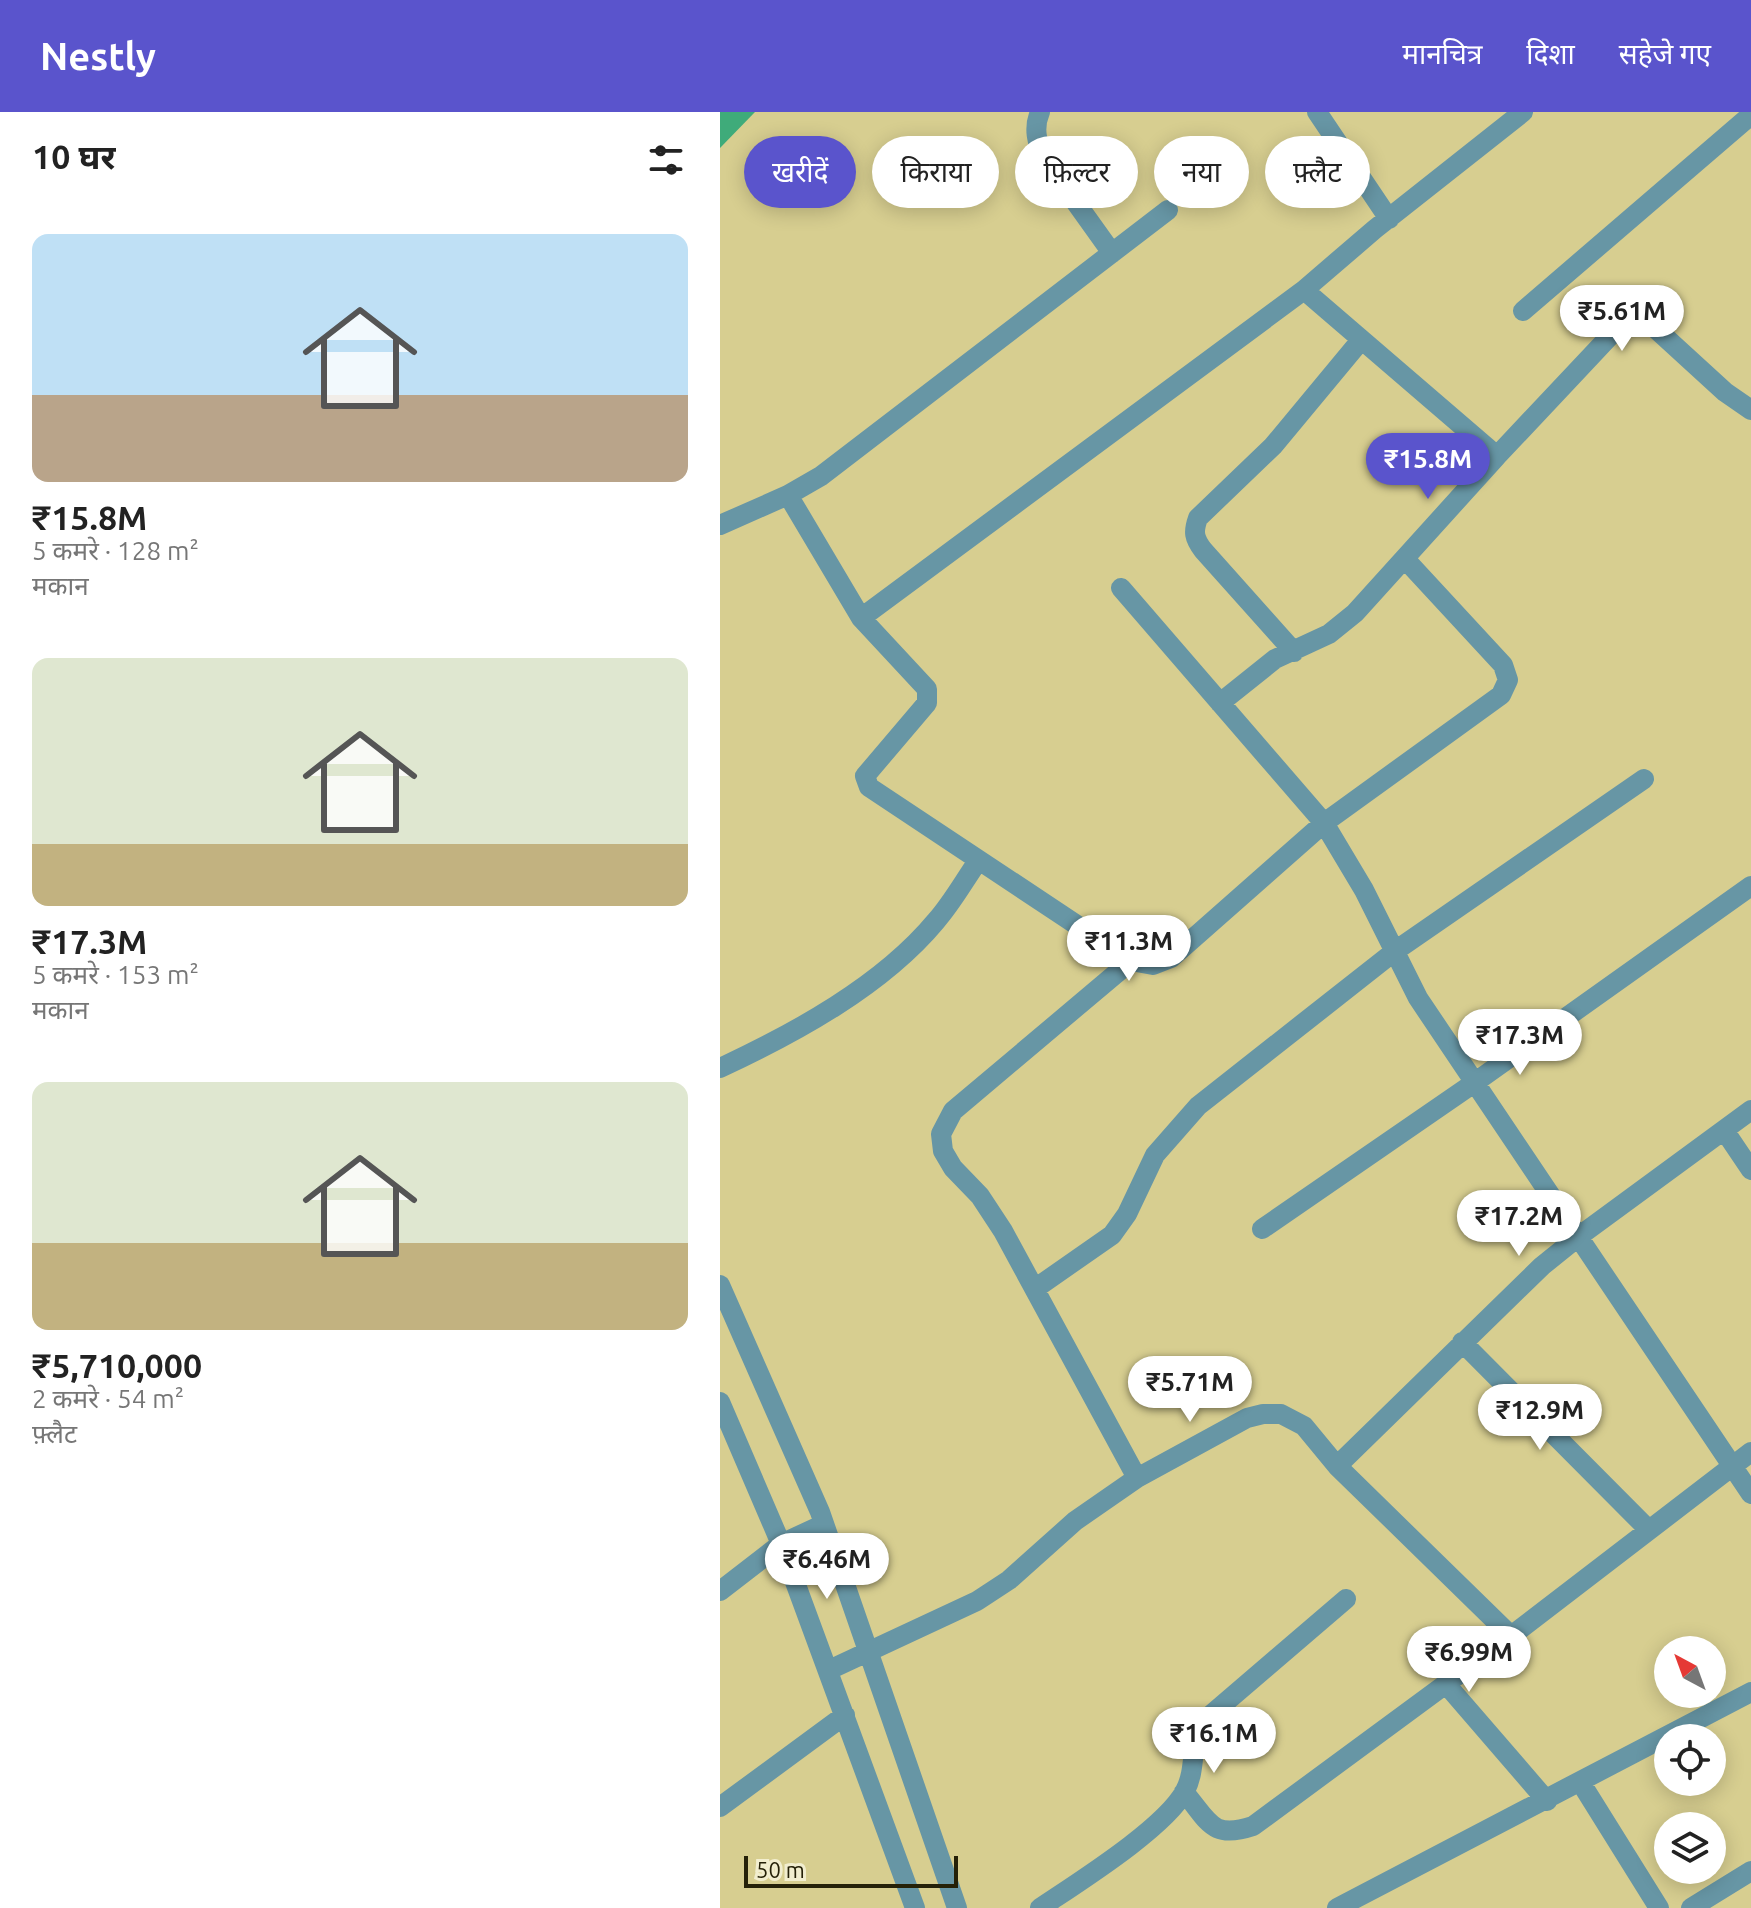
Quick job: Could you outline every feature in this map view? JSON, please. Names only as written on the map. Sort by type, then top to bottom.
[{"type":"street","points":[[1040,112],[1036,121],[1037,143],[1044,158],[1112,253]]},
{"type":"street","points":[[1317,112],[1389,219]]},
{"type":"street","points":[[861,618],[1304,290],[1523,112]]},
{"type":"street","points":[[1523,311],[1751,115]]},
{"type":"street","points":[[720,525],[788,495],[821,476],[1168,210]]},
{"type":"street","points":[[1304,290],[1497,456]]},
{"type":"street","points":[[1220,703],[1275,659],[1329,634],[1355,613],[1625,320],[1643,317],[1725,392],[1751,410]]},
{"type":"street","points":[[1294,652],[1203,550],[1194,530],[1198,518],[1273,446],[1361,340]]},
{"type":"street","points":[[788,495],[861,618],[927,689],[927,703],[865,776],[869,787],[1131,961],[1153,965],[1171,958],[1203,933],[1324,823],[1501,695],[1508,680],[1503,665],[1405,559]]},
{"type":"street","points":[[1121,588],[1324,823],[1364,890],[1418,998],[1751,1494]]},
{"type":"street","points":[[1036,1288],[1112,1235],[1127,1214],[1155,1155],[1198,1106],[1395,951],[1644,779]]},
{"type":"street","points":[[720,1068],[821,1016],[891,965],[937,920],[978,861]]},
{"type":"street","points":[[1262,1229],[1751,886]]},
{"type":"street","points":[[1131,961],[953,1111],[941,1134],[943,1151],[996,1219],[1137,1478]]},
{"type":"street","points":[[1337,1466],[1542,1266],[1751,1110]]},
{"type":"street","points":[[1724,1130],[1751,1170]]},
{"type":"street","points":[[720,1285],[824,1524],[957,1908]]},
{"type":"street","points":[[1462,1342],[1649,1530]]},
{"type":"street","points":[[720,1402],[781,1544],[915,1908]]},
{"type":"street","points":[[829,1670],[977,1601],[1009,1580],[1075,1521],[1137,1478],[1247,1418],[1263,1414],[1281,1414],[1304,1426],[1337,1466],[1511,1636]]},
{"type":"street","points":[[1184,1792],[1215,1828],[1224,1833],[1253,1826],[1511,1636],[1751,1452]]},
{"type":"street","points":[[720,1591],[781,1544],[824,1524]]},
{"type":"street","points":[[1040,1908],[1104,1865],[1170,1811],[1184,1792],[1194,1767],[1194,1740],[1199,1725],[1346,1599]]},
{"type":"street","points":[[1446,1684],[1547,1801]]},
{"type":"street","points":[[1337,1908],[1751,1692]]},
{"type":"street","points":[[720,1807],[845,1715]]},
{"type":"street","points":[[1581,1783],[1659,1908]]},
{"type":"street","points":[[1691,1908],[1751,1871]]},
{"type":"shaded area","points":[[720,112],[755,112],[720,148]]}]
